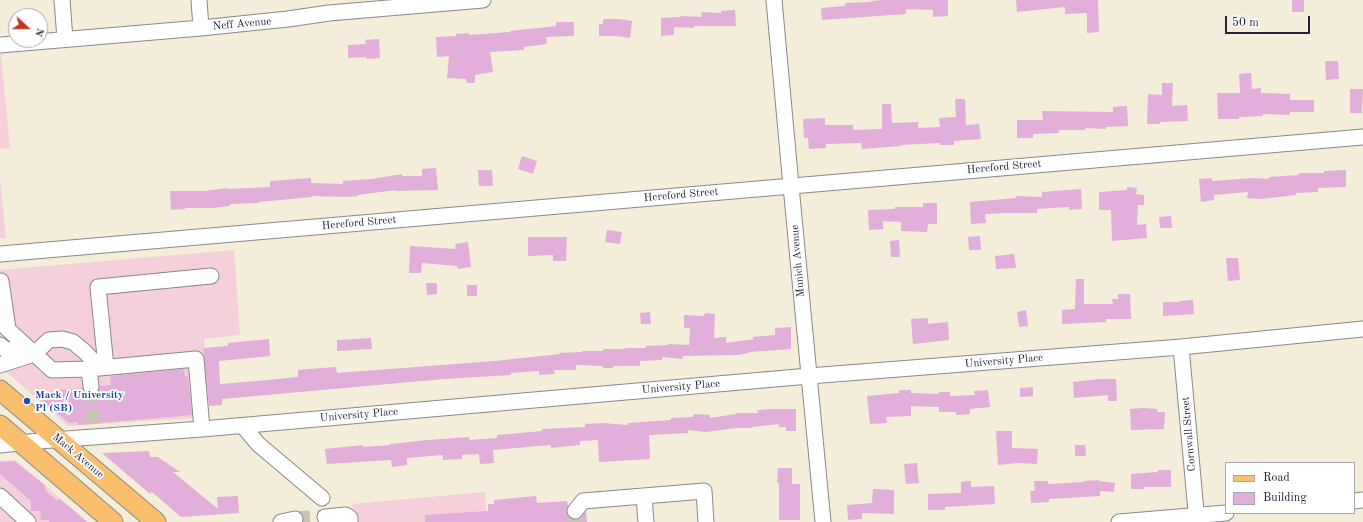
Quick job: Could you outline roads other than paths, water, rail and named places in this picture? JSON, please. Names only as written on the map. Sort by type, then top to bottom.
[{"type":"main road","name":"Mack Avenue","points":[[0,390],[156,522]]},
{"type":"main road","points":[[0,425],[113,522]]},
{"type":"street","points":[[62,0],[65,39]]},
{"type":"street","points":[[199,0],[201,28]]},
{"type":"street","name":"Neff Avenue","points":[[0,45],[201,28],[329,13],[484,0]]},
{"type":"street","name":"Munich Avenue","points":[[774,0],[823,522]]},
{"type":"street","name":"Hereford Street","points":[[0,254],[1363,137]]},
{"type":"street","points":[[91,387],[98,367],[98,287],[211,276]]},
{"type":"street","points":[[0,281],[4,326],[52,370],[196,359],[202,429]]},
{"type":"street","name":"University Place","points":[[0,446],[60,440],[93,431],[202,429],[243,426],[809,376],[1180,347],[1363,329]]},
{"type":"street","points":[[0,365],[48,340],[62,339],[73,342],[86,352],[98,367]]},
{"type":"street","points":[[0,345],[7,351],[29,349]]},
{"type":"street","name":"Cornwall Street","points":[[1180,347],[1197,519]]},
{"type":"street","points":[[243,426],[258,444],[322,498]]},
{"type":"street","points":[[576,511],[583,501],[704,491],[706,522]]},
{"type":"street","points":[[0,496],[28,522]]},
{"type":"street","points":[[644,496],[646,522]]},
{"type":"street","points":[[1119,522],[1197,519],[1225,513]]},
{"type":"street","points":[[325,517],[346,515],[350,518],[350,522]]},
{"type":"tunnel","points":[[91,387],[93,424]]},
{"type":"tunnel","points":[[575,511],[576,522]]},
{"type":"tunnel","points":[[295,519],[325,517]]},
{"type":"place","name":"Mack / University Pl (SB)","points":[[27,401]]}]
